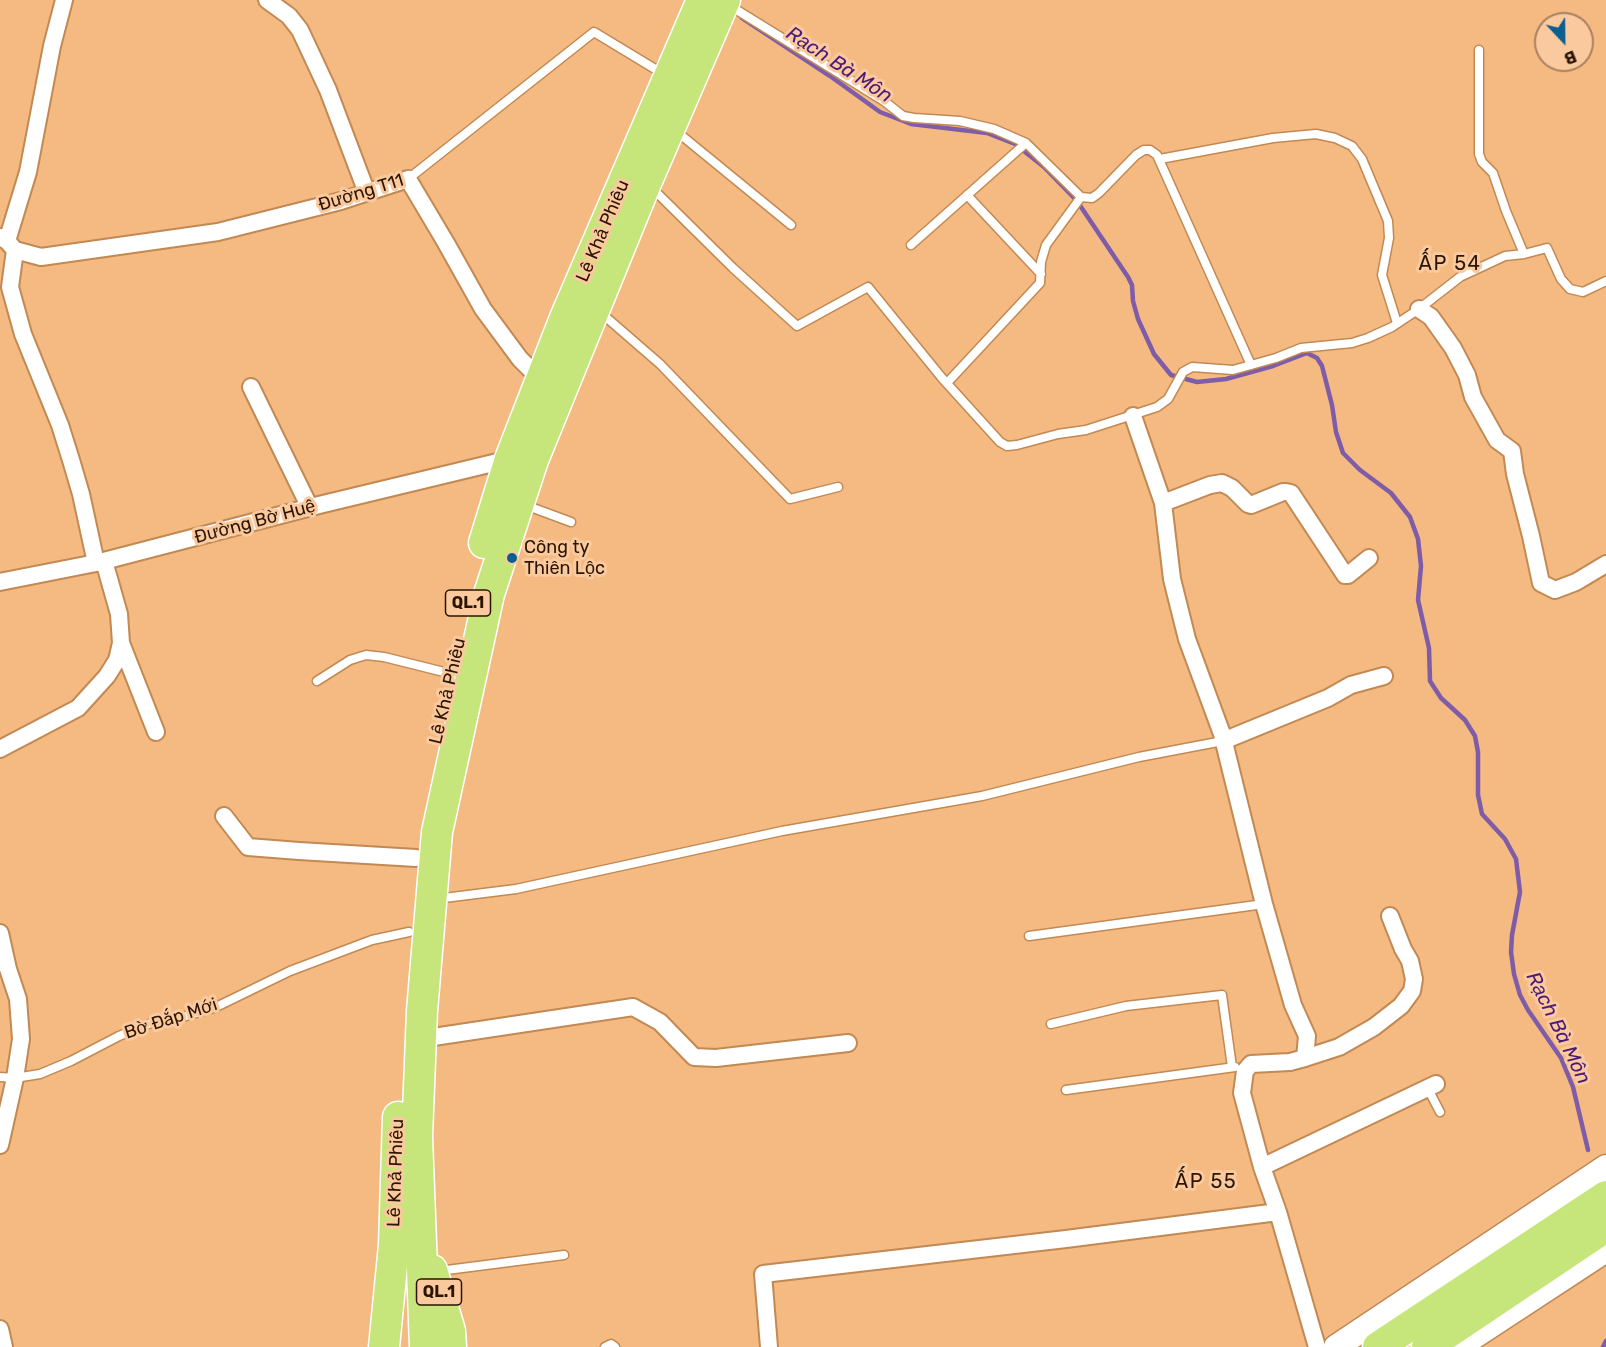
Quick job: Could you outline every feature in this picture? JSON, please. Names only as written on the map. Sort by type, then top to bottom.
[{"type":"highway","name":"Lê Khả Phiêu","points":[[415,1336],[407,1242],[402,1008],[420,813],[475,573],[510,459],[565,318],[669,77],[717,0]]},
{"type":"highway","name":"Lê Khả Phiêu","points":[[384,1347],[407,1242],[417,1137],[420,1039],[437,832],[489,594],[533,460],[671,127],[717,0]]},
{"type":"highway","points":[[1378,1347],[1606,1196]]},
{"type":"highway","points":[[1427,1347],[1606,1227]]},
{"type":"highway","name":"Lê Khả Phiêu","points":[[407,1242],[433,1272],[450,1331],[451,1347]]},
{"type":"street","points":[[0,749],[78,708],[107,676],[117,660],[121,643],[119,614],[100,562],[71,460],[60,425],[24,334],[10,287],[7,243],[28,172],[52,46],[64,0]]},
{"type":"street","points":[[267,0],[289,16],[300,30],[328,90],[367,193]]},
{"type":"street","points":[[408,179],[483,309],[520,359],[541,380]]},
{"type":"street","name":"Đường T11","points":[[7,243],[41,257],[218,232],[367,193],[408,179]]},
{"type":"street","points":[[1419,309],[1431,317],[1453,348],[1467,375],[1473,397],[1497,440],[1512,452],[1515,474],[1541,583],[1555,590],[1576,582],[1606,564]]},
{"type":"street","points":[[251,387],[310,508]]},
{"type":"street","points":[[1133,416],[1163,503],[1172,579],[1187,639],[1223,741],[1264,904],[1293,1005],[1307,1036],[1305,1058]]},
{"type":"street","name":"Đường Bờ Huệ","points":[[0,582],[100,562],[510,459]]},
{"type":"street","points":[[1163,503],[1210,485],[1222,483],[1232,488],[1251,505],[1283,492],[1291,493],[1345,575],[1370,558]]},
{"type":"street","points":[[121,643],[156,732]]},
{"type":"street","points":[[1223,741],[1328,698],[1351,685],[1384,676]]},
{"type":"street","points":[[224,816],[248,847],[416,858]]},
{"type":"street","points":[[1317,1347],[1242,1093],[1245,1071],[1251,1064],[1290,1062],[1339,1047],[1374,1027],[1401,1006],[1412,991],[1414,979],[1410,961],[1390,916]]},
{"type":"street","points":[[0,933],[18,999],[21,1039],[8,1078],[0,1145]]},
{"type":"street","points":[[420,1039],[633,1007],[660,1022],[694,1057],[716,1058],[848,1043]]},
{"type":"street","points":[[1262,1167],[1432,1086]]},
{"type":"street","points":[[1336,1347],[1606,1167]]},
{"type":"street","points":[[769,1347],[763,1274],[1278,1212]]},
{"type":"street","points":[[1458,1347],[1606,1250]]},
{"type":"street","points":[[0,1329],[4,1347]]},
{"type":"lane","points":[[717,0],[884,101],[903,116],[960,122],[994,129],[1025,143],[1081,198],[1092,198],[1099,194],[1136,155],[1144,150],[1150,150],[1160,159],[1251,365]]},
{"type":"lane","name":"Đường T11","points":[[408,179],[594,32],[669,77]]},
{"type":"lane","points":[[1479,50],[1479,154],[1482,162],[1493,173],[1524,254]]},
{"type":"lane","points":[[671,127],[791,225]]},
{"type":"lane","points":[[1160,159],[1273,138],[1316,134],[1335,138],[1352,146],[1362,159],[1388,221],[1389,238],[1382,275],[1397,323]]},
{"type":"lane","points":[[911,245],[1025,143]]},
{"type":"lane","points":[[646,183],[797,326],[868,287],[947,383],[1006,446],[1086,430],[1157,407],[1168,399],[1182,372],[1192,367],[1233,370],[1276,358],[1301,348],[1343,344],[1368,338],[1419,309],[1460,277],[1505,256],[1547,248],[1561,279],[1570,289],[1583,292],[1606,281]]},
{"type":"lane","points":[[968,195],[1041,274]]},
{"type":"lane","points":[[947,383],[1040,283],[1041,262],[1046,245],[1081,198]]},
{"type":"lane","points":[[595,308],[660,364],[790,499],[838,487]]},
{"type":"lane","points":[[519,502],[571,522]]},
{"type":"lane","points":[[317,681],[350,660],[366,655],[384,657],[452,674]]},
{"type":"lane","points":[[431,899],[516,889],[782,831],[982,796],[1139,757],[1223,741]]},
{"type":"lane","points":[[1029,936],[1264,904]]},
{"type":"lane","name":"Bờ Đắp Mới","points":[[8,1078],[40,1074],[156,1021],[179,1018],[214,1008],[290,970],[372,940],[409,932]]},
{"type":"lane","points":[[1051,1024],[1126,1006],[1222,995],[1232,1067]]},
{"type":"lane","points":[[1066,1090],[1251,1064]]},
{"type":"lane","points":[[1432,1086],[1440,1112]]},
{"type":"lane","points":[[433,1272],[564,1255]]},
{"type":"lane","points":[[605,1347],[611,1344],[615,1347]]},
{"type":"waterway","name":"Rạch Bà Môn","points":[[742,18],[880,112],[911,124],[987,133],[1015,144],[1044,167],[1077,201],[1128,277],[1132,285],[1138,319],[1154,354],[1171,375],[1197,382],[1226,379],[1273,366],[1307,353],[1317,358],[1322,366],[1336,432],[1343,453],[1360,470],[1391,493],[1410,517],[1418,539],[1421,566],[1418,600],[1429,648],[1430,681],[1441,698],[1465,720],[1475,736],[1478,752],[1478,795],[1482,814],[1505,839],[1516,859],[1520,892],[1512,935],[1511,952],[1514,974],[1520,995],[1528,1010],[1561,1058],[1573,1087],[1588,1150]]},
{"type":"waterway","name":"Rạch Bà Môn","points":[[1603,1347],[1606,1341]]},
{"type":"place","name":"Công ty Thiên Lộc","points":[[512,558]]},
{"type":"district","name":"ẤP 54","points":[[1450,264]]},
{"type":"district","name":"ẤP 55","points":[[1206,1182]]}]
